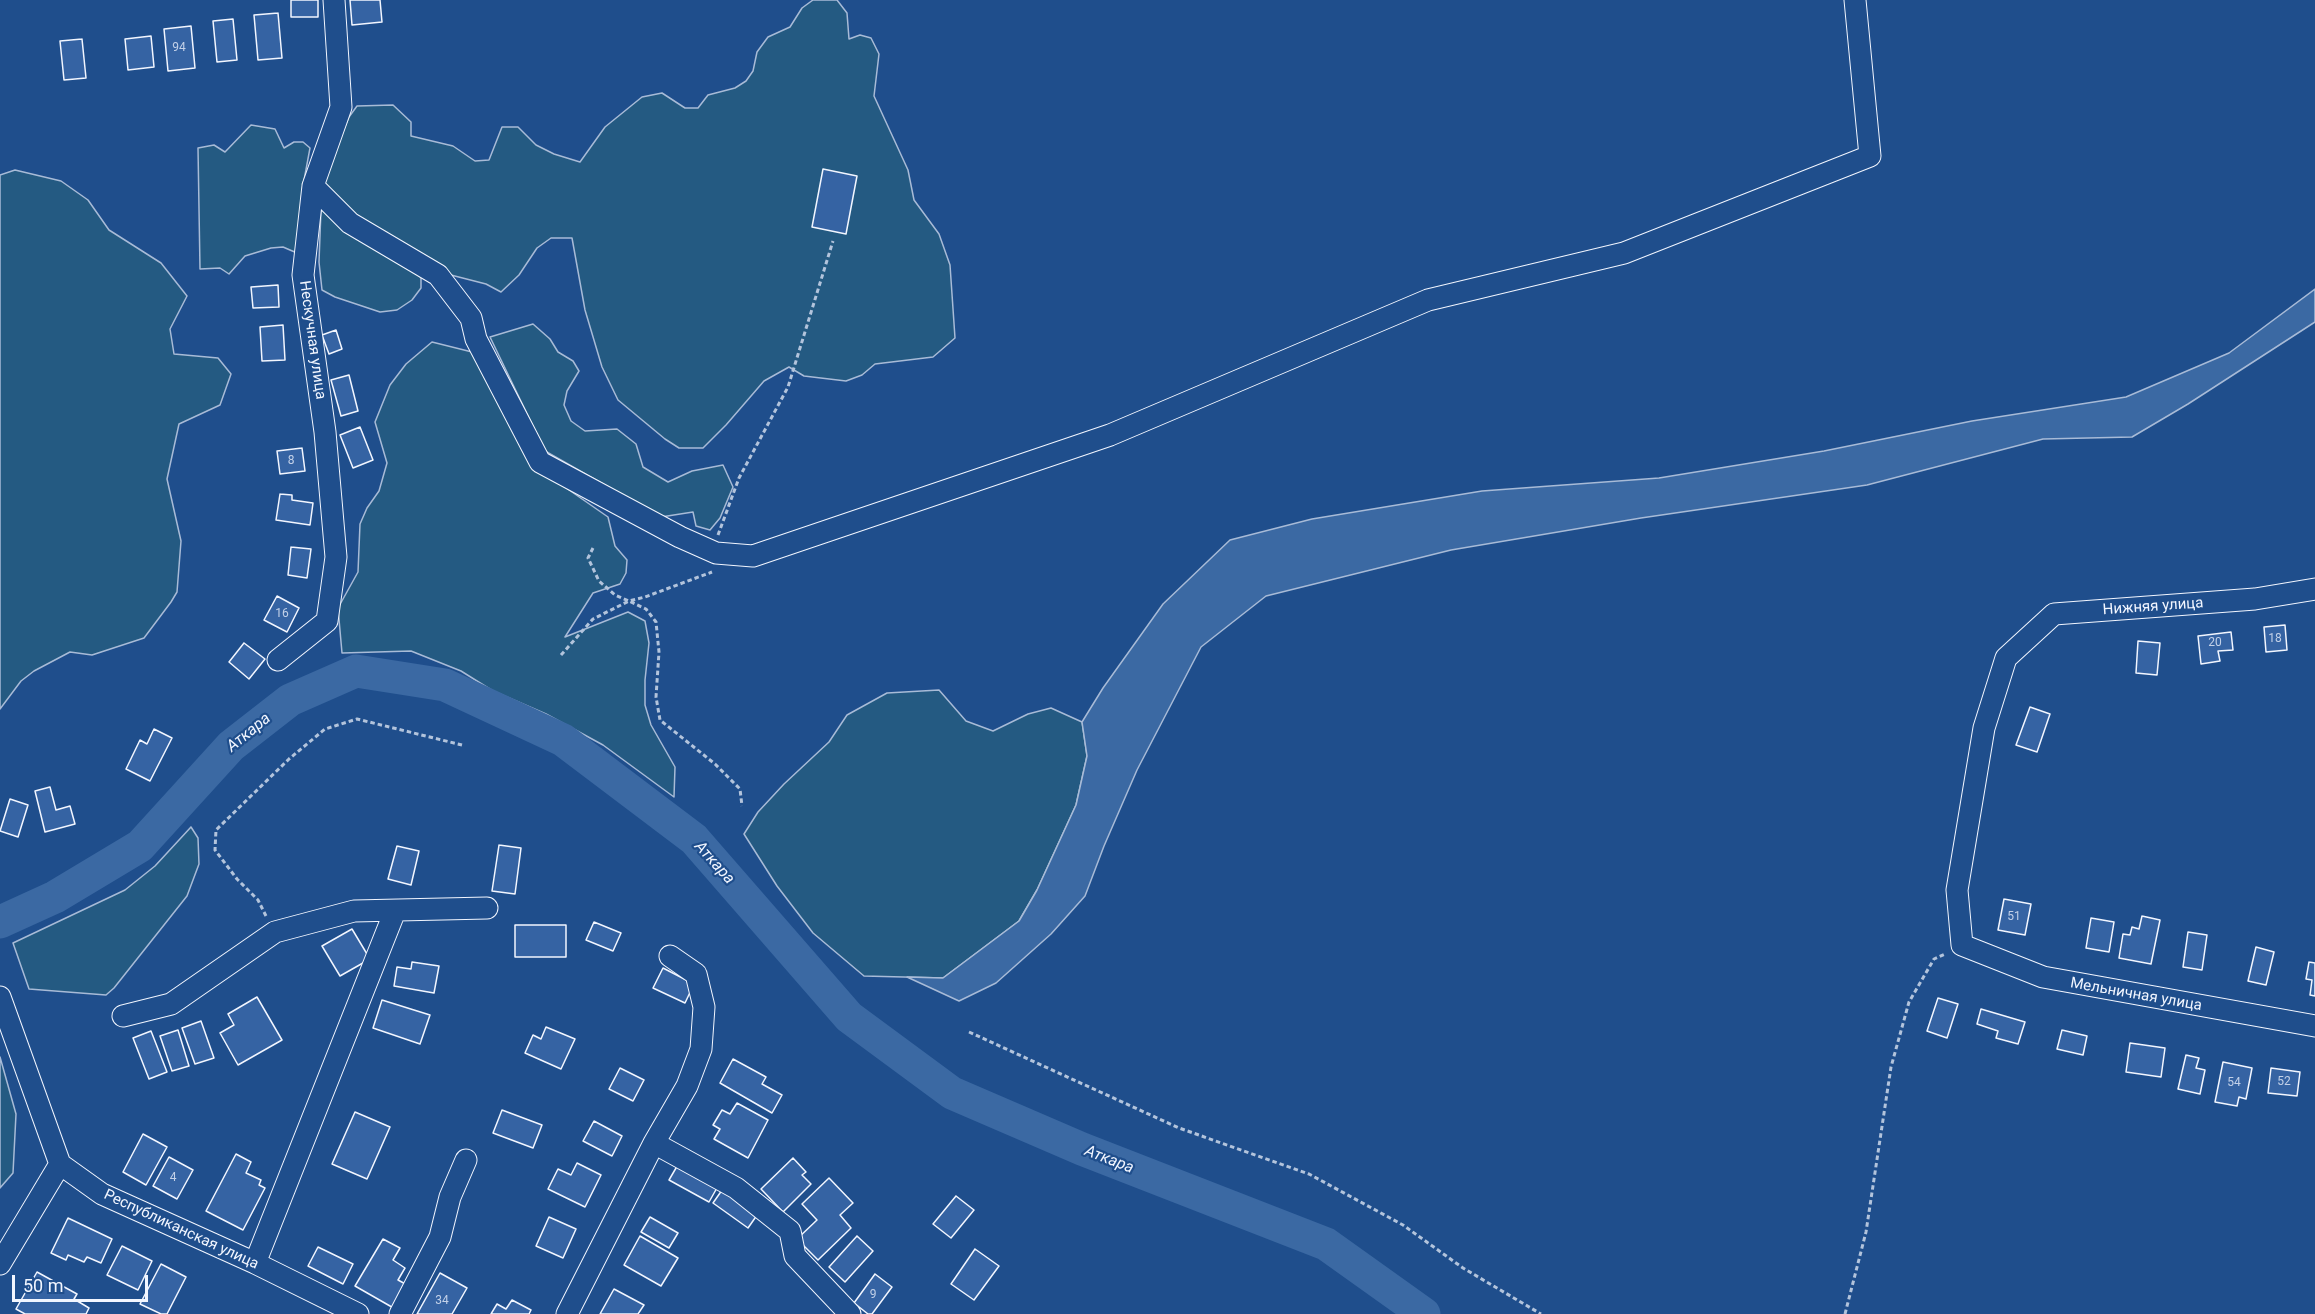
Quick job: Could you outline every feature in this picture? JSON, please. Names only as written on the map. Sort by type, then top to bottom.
[{"type":"street","name":"Нескучная улица","points":[[278,660],[327,621],[336,557],[325,432],[303,275],[313,186],[341,107],[334,0]]},
{"type":"street","points":[[313,186],[350,223],[438,275],[471,318],[476,339],[540,462],[680,537],[718,561],[753,556],[1110,435],[1428,300],[1624,253],[1870,156],[1855,0]]},
{"type":"street","name":"Нижняя улица","points":[[1962,945],[1957,890],[1984,728],[2006,658],[2054,614],[2255,599],[2315,590]]},
{"type":"street","points":[[123,1016],[171,1004],[275,932],[354,911],[487,908]]},
{"type":"street","points":[[255,1263],[395,911]]},
{"type":"street","name":"Мельничная улица","points":[[1962,945],[2043,977],[2315,1026]]},
{"type":"street","points":[[567,1314],[654,1143],[687,1086],[701,1049],[704,1007],[696,974],[670,956]]},
{"type":"street","points":[[0,997],[60,1164],[2,1256]]},
{"type":"street","points":[[654,1143],[736,1188],[790,1231],[795,1256],[850,1314]]},
{"type":"street","points":[[400,1314],[440,1237],[450,1197],[466,1160]]},
{"type":"street","name":"Республиканская улица","points":[[60,1164],[102,1194],[255,1263],[358,1314]]},
{"type":"path","points":[[561,655],[593,619],[629,601],[645,597],[718,561],[719,532],[739,478],[788,387],[833,242]]},
{"type":"path","points":[[593,548],[588,558],[599,580],[615,595],[646,609],[656,622],[659,652],[656,697],[660,720],[715,764],[740,789],[742,806]]},
{"type":"path","points":[[275,932],[258,900],[237,879],[215,850],[216,830],[289,759],[326,729],[357,719],[462,745]]},
{"type":"path","points":[[1845,1314],[1866,1232],[1891,1067],[1909,1002],[1934,959],[1962,945]]},
{"type":"path","points":[[969,1032],[1179,1128],[1309,1174],[1403,1225],[1463,1268],[1541,1314]]},
{"type":"shaded area","points":[[813,0],[837,0],[847,13],[849,39],[860,35],[871,38],[879,54],[874,96],[908,170],[914,200],[939,234],[950,265],[955,338],[933,357],[875,364],[862,375],[846,381],[804,376],[789,367],[764,381],[703,448],[679,448],[618,400],[602,367],[585,310],[572,238],[551,238],[537,248],[519,275],[501,292],[486,284],[447,274],[353,217],[322,182],[349,117],[357,106],[393,105],[411,122],[411,136],[453,146],[475,161],[489,160],[502,127],[518,127],[536,145],[554,154],[580,162],[605,127],[642,97],[662,93],[685,108],[698,108],[708,95],[735,88],[746,81],[753,71],[757,52],[768,37],[790,27],[802,8]]},
{"type":"shaded area","points":[[251,125],[275,129],[284,148],[294,142],[303,142],[310,148],[302,191],[297,253],[283,247],[245,256],[229,274],[220,268],[200,269],[198,148],[214,145],[225,152]]},
{"type":"shaded area","points":[[15,170],[61,181],[88,200],[109,230],[161,263],[187,296],[170,329],[174,354],[218,358],[231,374],[220,405],[179,424],[167,479],[181,541],[177,592],[171,602],[144,638],[92,655],[70,652],[34,671],[21,681],[0,709],[0,175]]},
{"type":"shaded area","points":[[321,209],[348,231],[413,268],[421,278],[421,288],[412,300],[397,310],[380,312],[335,297],[322,290],[319,262]]},
{"type":"shaded area","points":[[2315,289],[2315,322],[2188,404],[2132,437],[2043,439],[1867,485],[1641,518],[1451,550],[1266,596],[1201,647],[1137,770],[1085,896],[1051,934],[996,983],[959,1001],[907,977],[943,978],[1019,921],[1037,890],[1076,805],[1087,756],[1082,722],[1103,688],[1163,604],[1230,540],[1312,519],[1482,491],[1659,478],[1824,451],[1972,421],[2126,397],[2229,353]]},
{"type":"shaded area","points":[[533,324],[550,339],[558,352],[573,361],[579,371],[567,391],[564,405],[571,421],[585,431],[617,429],[636,444],[643,467],[668,482],[692,471],[723,465],[733,487],[720,518],[710,530],[696,526],[693,512],[661,517],[545,451],[490,337]]},
{"type":"shaded area","points":[[432,342],[472,352],[536,467],[608,517],[615,546],[627,560],[626,573],[620,584],[593,593],[565,637],[628,612],[645,621],[649,643],[645,705],[651,725],[675,767],[674,797],[603,745],[546,714],[493,691],[461,671],[411,651],[342,653],[338,608],[358,572],[360,524],[367,508],[379,491],[387,463],[375,422],[390,385],[406,364]]},
{"type":"shaded area","points":[[939,690],[966,721],[993,731],[1028,714],[1051,708],[1082,722],[1087,756],[1076,805],[1037,890],[1019,921],[943,978],[864,976],[813,933],[777,886],[744,834],[758,812],[829,742],[847,715],[887,693]]},
{"type":"shaded area","points":[[191,827],[198,838],[199,864],[187,896],[114,988],[106,995],[29,989],[13,943],[125,890],[155,866]]},
{"type":"shaded area","points":[[0,1057],[16,1114],[13,1173],[0,1188]]},
{"type":"building","points":[[291,0],[318,0],[318,17],[291,17]]},
{"type":"building","points":[[350,0],[380,0],[382,22],[352,25]]},
{"type":"building","points":[[278,13],[282,58],[258,60],[254,15]]},
{"type":"building","points":[[233,19],[237,60],[217,62],[213,21]]},
{"type":"building","points":[[191,26],[195,68],[168,71],[164,29]]},
{"type":"building","points":[[151,36],[154,67],[128,70],[125,39]]},
{"type":"building","points":[[82,39],[86,78],[64,80],[60,41]]},
{"type":"building","points":[[823,169],[857,176],[846,234],[812,227]]},
{"type":"building","points":[[278,285],[279,307],[253,308],[251,287]]},
{"type":"building","points":[[283,325],[285,360],[262,361],[260,327]]},
{"type":"building","points":[[336,330],[342,349],[329,354],[322,335]]},
{"type":"building","points":[[349,375],[358,411],[341,416],[331,380]]},
{"type":"building","points":[[360,427],[373,460],[353,468],[340,435]]},
{"type":"building","points":[[302,448],[305,471],[280,474],[277,451]]},
{"type":"building","points":[[280,494],[292,495],[292,500],[313,503],[310,525],[276,520]]},
{"type":"building","points":[[291,547],[311,549],[307,578],[288,575]]},
{"type":"building","points":[[277,596],[299,608],[287,632],[264,620]]},
{"type":"building","points":[[2285,625],[2287,650],[2266,652],[2264,627]]},
{"type":"building","points":[[2231,632],[2233,650],[2218,651],[2220,661],[2201,664],[2198,636]]},
{"type":"building","points":[[2138,641],[2160,643],[2157,675],[2136,673]]},
{"type":"building","points":[[244,643],[265,659],[249,679],[229,662]]},
{"type":"building","points":[[2030,707],[2050,714],[2037,752],[2016,745]]},
{"type":"building","points":[[154,729],[172,738],[150,781],[126,769],[140,740],[147,744]]},
{"type":"building","points":[[50,787],[56,810],[70,806],[75,824],[45,832],[35,791]]},
{"type":"building","points":[[10,799],[28,805],[18,837],[0,831]]},
{"type":"building","points":[[499,845],[521,848],[515,894],[492,891]]},
{"type":"building","points":[[397,846],[419,851],[411,885],[388,879]]},
{"type":"building","points":[[2004,899],[2031,904],[2025,935],[1998,930]]},
{"type":"building","points":[[2142,916],[2160,920],[2151,964],[2119,958],[2123,934],[2130,935],[2132,927],[2139,929]]},
{"type":"building","points":[[2091,918],[2114,922],[2109,952],[2086,948]]},
{"type":"building","points":[[594,922],[621,933],[613,951],[586,940]]},
{"type":"building","points":[[515,925],[566,925],[566,957],[515,957]]},
{"type":"building","points":[[352,929],[370,959],[340,976],[322,946]]},
{"type":"building","points":[[2188,932],[2207,935],[2202,970],[2183,967]]},
{"type":"building","points":[[2256,947],[2274,952],[2266,985],[2248,981]]},
{"type":"building","points":[[412,962],[439,966],[434,993],[394,986],[397,967],[411,969]]},
{"type":"building","points":[[2309,962],[2315,963],[2315,996],[2310,995],[2312,980],[2306,979]]},
{"type":"building","points":[[663,968],[694,984],[685,1003],[653,988]]},
{"type":"building","points":[[257,997],[282,1040],[238,1065],[220,1033],[234,1025],[228,1014]]},
{"type":"building","points":[[1938,998],[1958,1004],[1947,1038],[1927,1031]]},
{"type":"building","points":[[382,1000],[430,1015],[420,1044],[373,1028]]},
{"type":"building","points":[[1981,1009],[2025,1022],[2018,1044],[1996,1038],[1998,1031],[1977,1024]]},
{"type":"building","points":[[201,1021],[214,1058],[195,1064],[182,1028]]},
{"type":"building","points":[[546,1027],[575,1039],[561,1069],[525,1053],[533,1035],[541,1039]]},
{"type":"building","points":[[178,1030],[189,1066],[172,1071],[160,1036]]},
{"type":"building","points":[[2062,1030],[2087,1036],[2083,1055],[2057,1049]]},
{"type":"building","points":[[151,1031],[167,1072],[149,1079],[133,1038]]},
{"type":"building","points":[[2130,1043],[2165,1048],[2161,1077],[2126,1072]]},
{"type":"building","points":[[2186,1055],[2199,1058],[2196,1068],[2205,1070],[2200,1094],[2178,1089]]},
{"type":"building","points":[[733,1059],[766,1077],[762,1084],[782,1095],[772,1113],[720,1083]]},
{"type":"building","points":[[2223,1062],[2252,1068],[2246,1099],[2239,1097],[2237,1106],[2215,1102]]},
{"type":"building","points":[[620,1068],[644,1080],[633,1101],[609,1089]]},
{"type":"building","points":[[2271,1068],[2300,1072],[2297,1096],[2268,1093]]},
{"type":"building","points":[[737,1103],[768,1120],[748,1158],[714,1139],[720,1129],[713,1125],[722,1110],[730,1114]]},
{"type":"building","points":[[502,1110],[542,1125],[533,1148],[493,1133]]},
{"type":"building","points":[[355,1112],[390,1127],[367,1179],[332,1164]]},
{"type":"building","points":[[594,1121],[622,1136],[612,1156],[583,1141]]},
{"type":"building","points":[[143,1134],[167,1147],[146,1185],[123,1172]]},
{"type":"building","points":[[236,1154],[251,1162],[246,1173],[261,1180],[259,1185],[265,1188],[243,1230],[206,1211]]},
{"type":"building","points":[[683,1156],[722,1179],[709,1202],[669,1180]]},
{"type":"building","points":[[169,1157],[193,1170],[177,1199],[153,1186]]},
{"type":"building","points":[[793,1158],[806,1172],[802,1175],[811,1184],[783,1212],[761,1189]]},
{"type":"building","points":[[577,1163],[601,1175],[585,1207],[548,1189],[558,1169],[571,1175]]},
{"type":"building","points":[[829,1178],[853,1203],[840,1215],[851,1228],[818,1260],[797,1239],[817,1220],[802,1204]]},
{"type":"building","points":[[727,1183],[762,1208],[748,1228],[713,1203]]},
{"type":"building","points":[[956,1196],[974,1210],[951,1238],[933,1224]]},
{"type":"building","points":[[549,1217],[576,1229],[563,1258],[536,1246]]},
{"type":"building","points":[[650,1217],[678,1233],[669,1248],[641,1232]]},
{"type":"building","points":[[68,1218],[112,1239],[101,1263],[87,1257],[84,1262],[68,1255],[66,1260],[51,1253]]},
{"type":"building","points":[[640,1236],[678,1258],[661,1286],[624,1265]]},
{"type":"building","points":[[857,1236],[873,1251],[845,1282],[829,1267]]},
{"type":"building","points":[[383,1239],[400,1248],[393,1260],[405,1268],[398,1280],[411,1287],[397,1310],[355,1286]]},
{"type":"building","points":[[122,1246],[152,1261],[138,1290],[107,1275]]},
{"type":"building","points":[[318,1247],[353,1264],[343,1284],[308,1266]]},
{"type":"building","points":[[975,1249],[999,1266],[974,1300],[951,1284]]},
{"type":"building","points":[[161,1264],[186,1277],[167,1314],[161,1314],[140,1304]]},
{"type":"building","points":[[37,1272],[77,1294],[74,1299],[89,1308],[86,1314],[25,1314],[16,1309]]},
{"type":"building","points":[[440,1273],[467,1288],[452,1314],[417,1314]]},
{"type":"building","points":[[875,1274],[892,1287],[872,1314],[868,1314],[854,1303]]},
{"type":"building","points":[[614,1289],[644,1305],[638,1314],[600,1314]]},
{"type":"building","points":[[512,1300],[531,1310],[529,1314],[491,1314],[497,1304],[506,1309]]},
{"type":"waterway","name":"Аткара","points":[[0,922],[55,897],[140,846],[231,746],[290,700],[356,671],[445,685],[563,740],[694,839],[849,1017],[952,1093],[1082,1149],[1326,1244],[1424,1314]]}]
